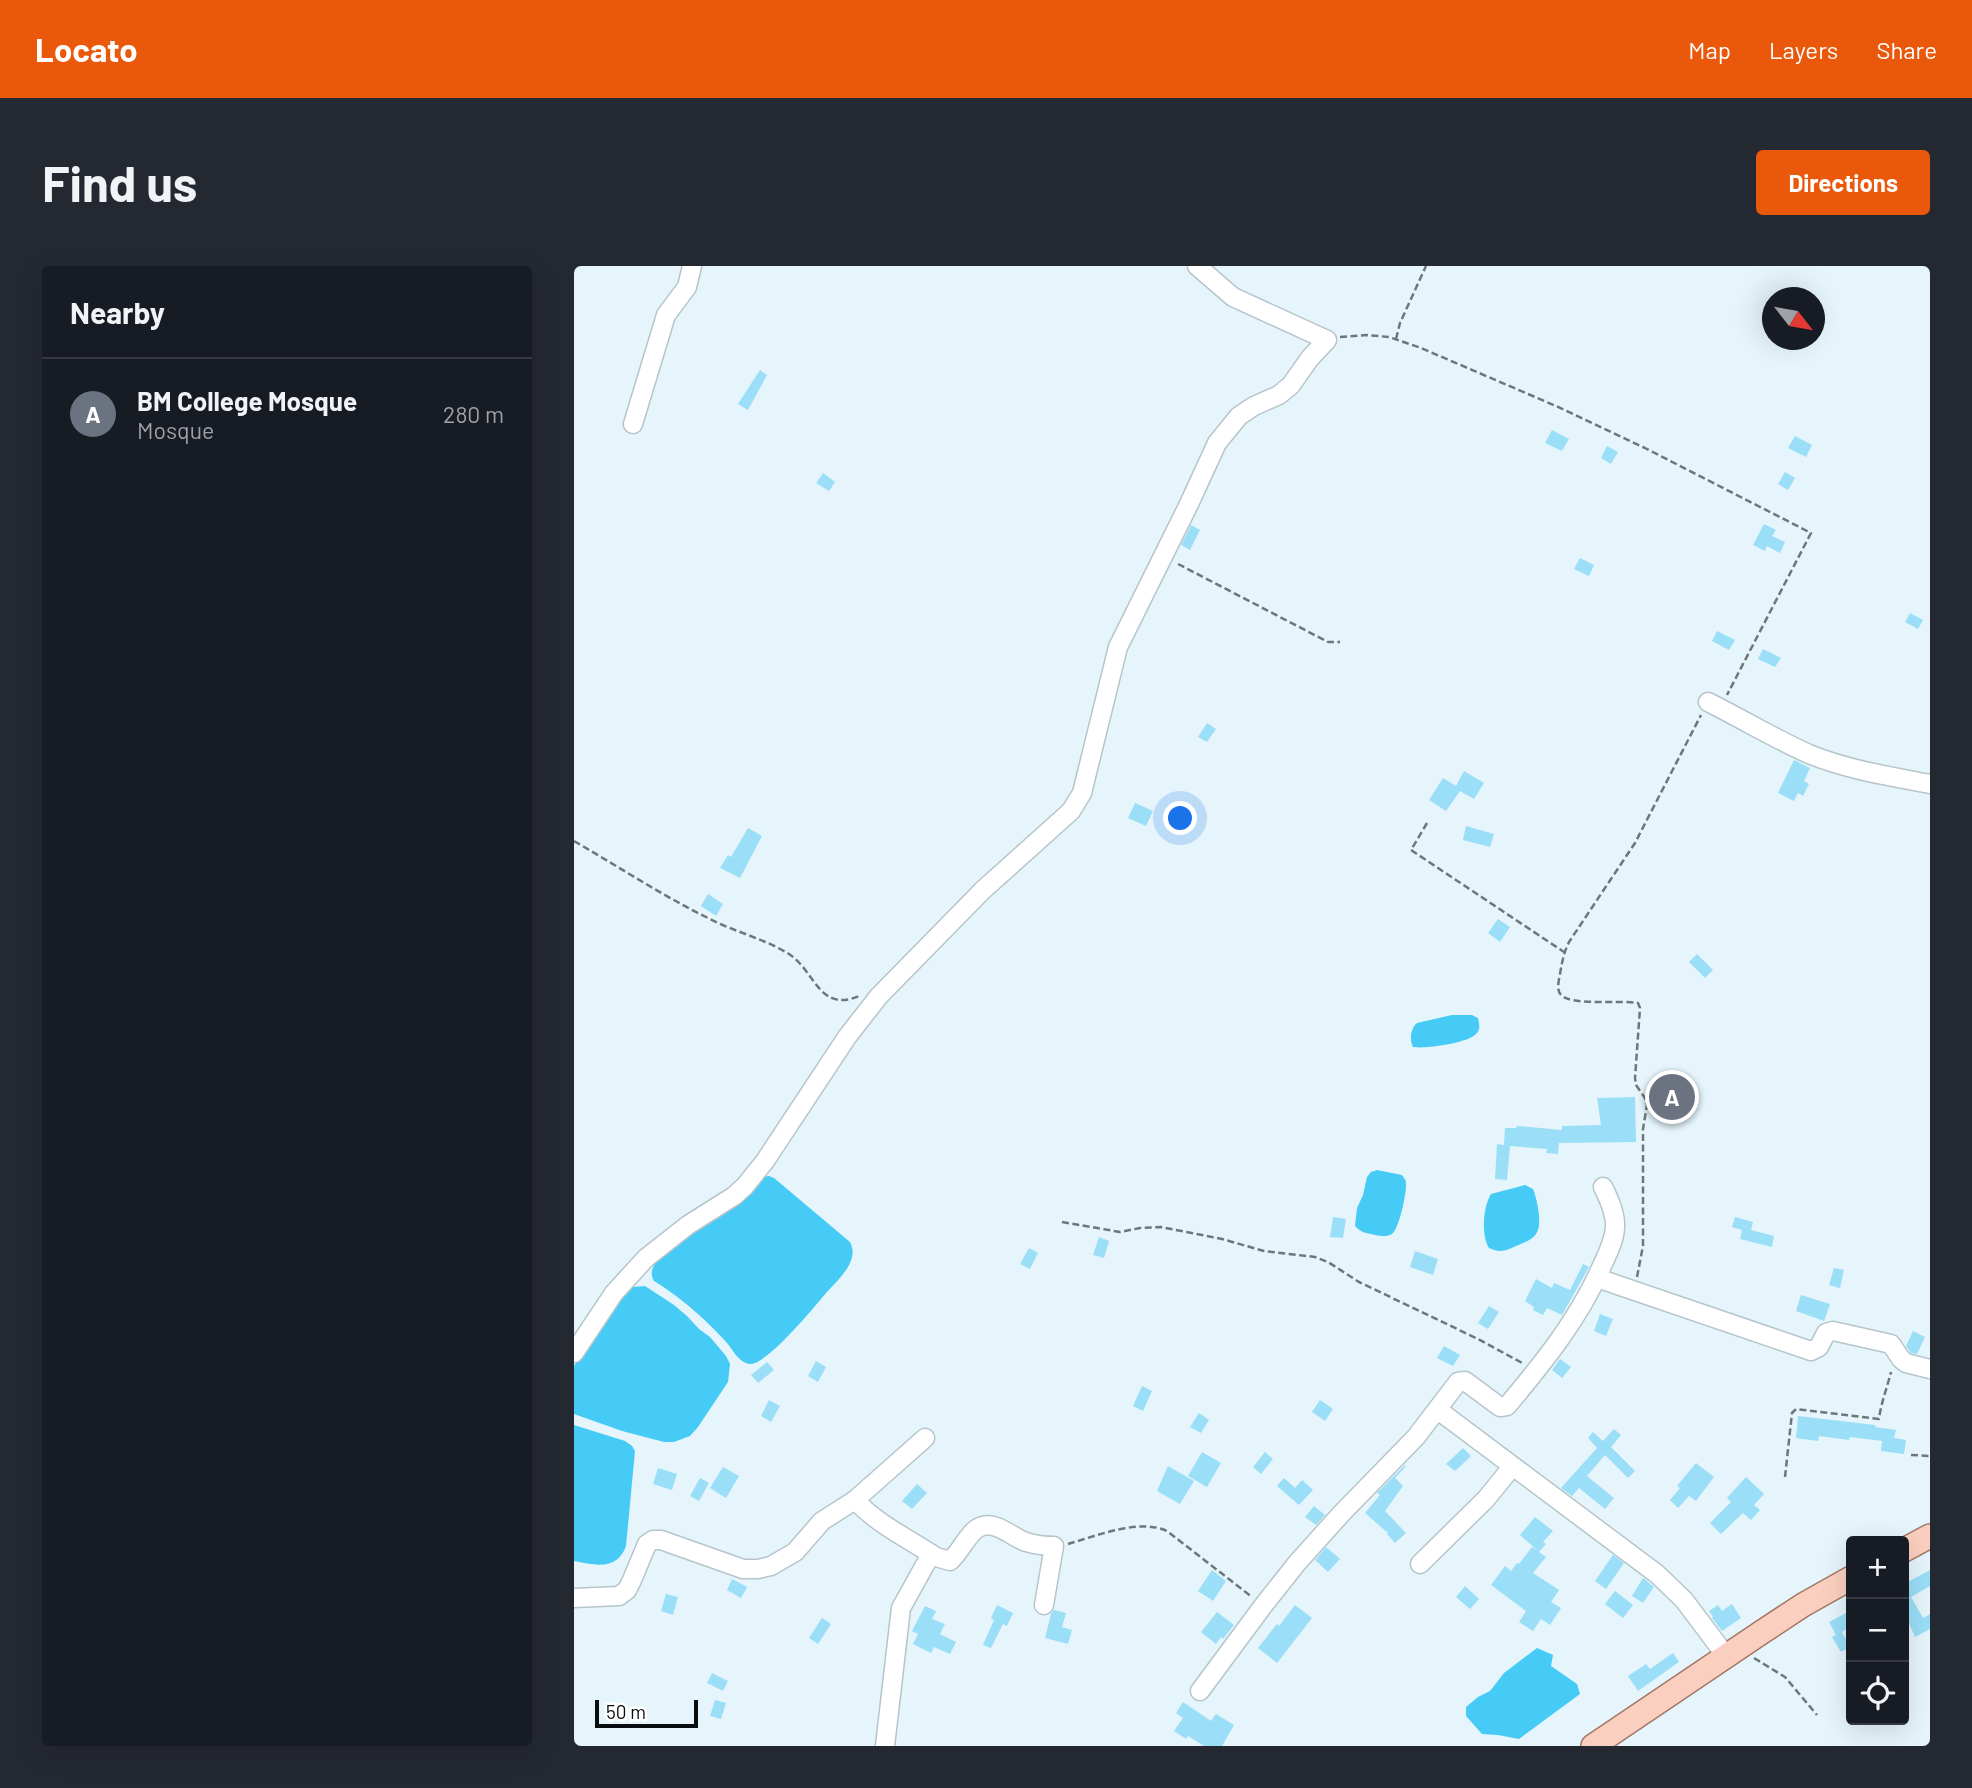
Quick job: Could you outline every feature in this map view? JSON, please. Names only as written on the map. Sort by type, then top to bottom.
[{"type":"main road","points":[[1909,1547],[1930,1536]]},
{"type":"main road","points":[[1593,1746],[1803,1605],[1846,1581]]},
{"type":"street","points":[[633,424],[666,314],[687,287],[692,266]]},
{"type":"street","points":[[574,1353],[614,1293],[646,1258],[688,1225],[746,1186],[847,1037],[879,996],[983,890],[1065,817],[1077,803],[1082,793],[1118,647],[1217,443],[1240,416],[1254,406],[1279,395],[1291,385],[1310,358],[1327,341],[1233,297],[1197,266]]},
{"type":"street","points":[[1714,705],[1819,758],[1863,771],[1930,784]]},
{"type":"street","points":[[1199,1691],[1263,1606],[1341,1514],[1416,1437],[1458,1382],[1465,1381],[1500,1407],[1507,1406],[1535,1372],[1570,1326],[1597,1278],[1612,1244],[1615,1218],[1602,1187]]},
{"type":"street","points":[[1597,1278],[1811,1351],[1819,1347],[1826,1333],[1833,1331],[1891,1344],[1906,1363],[1930,1368]]},
{"type":"street","points":[[1438,1410],[1671,1586],[1697,1615],[1735,1650]]},
{"type":"street","points":[[574,1598],[619,1596],[626,1590],[647,1544],[653,1540],[661,1540],[743,1569],[772,1566],[795,1552],[822,1521],[855,1500],[925,1438]]},
{"type":"street","points":[[1420,1564],[1486,1499],[1512,1467]]},
{"type":"street","points":[[855,1500],[876,1519],[931,1554],[950,1561],[957,1556],[973,1532],[988,1525],[1024,1542],[1054,1546],[1044,1605]]},
{"type":"street","points":[[885,1746],[901,1608],[931,1554]]},
{"type":"path","points":[[1396,339],[1400,323],[1426,266]]},
{"type":"path","points":[[1327,341],[1343,336],[1366,335],[1396,339],[1514,388],[1645,448],[1811,533],[1714,705],[1676,766],[1635,843],[1564,952],[1559,985],[1562,997],[1594,1002],[1632,1002],[1637,1003],[1640,1008],[1635,1078],[1647,1105],[1643,1129],[1643,1246],[1634,1291]]},
{"type":"path","points":[[1162,555],[1328,642],[1340,642]]},
{"type":"path","points":[[1427,823],[1410,850],[1564,952]]},
{"type":"path","points":[[574,841],[682,905],[788,954],[831,999],[840,1002],[872,993],[879,996]]},
{"type":"path","points":[[1062,1223],[1120,1232],[1161,1227],[1222,1239],[1264,1251],[1315,1257],[1359,1282],[1508,1354],[1535,1372]]},
{"type":"path","points":[[1785,1477],[1792,1413],[1796,1409],[1880,1419],[1881,1404],[1891,1370],[1894,1363],[1901,1359]]},
{"type":"path","points":[[1911,1455],[1930,1456]]},
{"type":"path","points":[[1054,1546],[1138,1526],[1158,1527],[1183,1542],[1263,1606]]},
{"type":"path","points":[[1735,1650],[1777,1671],[1817,1716]]},
{"type":"water","points":[[1452,1015],[1472,1015],[1478,1018],[1478,1032],[1456,1043],[1413,1047],[1411,1034],[1417,1023]]},
{"type":"water","points":[[1377,1170],[1402,1175],[1406,1181],[1397,1226],[1392,1234],[1386,1236],[1364,1232],[1355,1226],[1357,1208],[1367,1177]]},
{"type":"water","points":[[769,1176],[850,1242],[852,1256],[842,1275],[791,1333],[768,1355],[750,1364],[739,1359],[711,1326],[683,1301],[654,1281],[652,1269],[680,1240],[762,1177]]},
{"type":"water","points":[[1525,1185],[1533,1189],[1538,1205],[1539,1225],[1536,1234],[1506,1250],[1489,1248],[1484,1221],[1491,1194]]},
{"type":"water","points":[[645,1286],[674,1305],[710,1337],[730,1364],[728,1382],[698,1427],[690,1436],[674,1442],[622,1431],[574,1414],[574,1366],[618,1301],[633,1287]]},
{"type":"water","points":[[574,1425],[625,1441],[635,1451],[626,1546],[622,1554],[611,1563],[597,1565],[574,1561]]},
{"type":"water","points":[[1537,1648],[1553,1655],[1551,1666],[1577,1684],[1580,1694],[1519,1739],[1482,1734],[1466,1716],[1466,1707],[1490,1691],[1504,1673]]},
{"type":"building","points":[[760,370],[767,375],[748,410],[738,404]]},
{"type":"building","points":[[1552,430],[1569,439],[1562,451],[1545,443]]},
{"type":"building","points":[[1795,436],[1812,445],[1806,457],[1788,448]]},
{"type":"building","points":[[1607,446],[1618,452],[1611,464],[1601,458]]},
{"type":"building","points":[[1785,472],[1795,478],[1788,490],[1778,484]]},
{"type":"building","points":[[823,473],[835,482],[829,491],[816,483]]},
{"type":"building","points":[[1764,524],[1776,530],[1772,536],[1785,542],[1780,553],[1767,546],[1765,551],[1753,545]]},
{"type":"building","points":[[1191,525],[1200,530],[1190,550],[1181,545]]},
{"type":"building","points":[[1580,558],[1594,565],[1589,576],[1574,569]]},
{"type":"building","points":[[1910,613],[1923,620],[1918,629],[1905,622]]},
{"type":"building","points":[[1717,631],[1735,640],[1729,650],[1712,641]]},
{"type":"building","points":[[1763,649],[1781,658],[1775,667],[1758,659]]},
{"type":"building","points":[[1207,723],[1216,729],[1207,742],[1198,737]]},
{"type":"building","points":[[1794,760],[1810,768],[1804,781],[1809,784],[1803,796],[1798,793],[1794,801],[1778,793]]},
{"type":"building","points":[[1464,771],[1484,783],[1474,799],[1460,791],[1446,811],[1429,800],[1443,778],[1456,786]]},
{"type":"building","points":[[1135,803],[1153,811],[1146,826],[1128,818]]},
{"type":"building","points":[[1466,826],[1494,834],[1490,847],[1463,840]]},
{"type":"building","points":[[748,828],[762,836],[740,878],[720,868],[728,855],[731,857]]},
{"type":"building","points":[[708,894],[723,904],[716,916],[701,906]]},
{"type":"building","points":[[1498,919],[1510,927],[1500,942],[1488,933]]},
{"type":"building","points":[[1697,954],[1713,970],[1705,978],[1689,962]]},
{"type":"building","points":[[1662,1080],[1691,1093],[1682,1115],[1652,1102]]},
{"type":"building","points":[[1635,1097],[1636,1142],[1559,1143],[1558,1154],[1546,1153],[1547,1149],[1510,1146],[1507,1180],[1495,1179],[1497,1144],[1504,1145],[1505,1128],[1517,1126],[1562,1130],[1562,1126],[1601,1125],[1597,1098]]},
{"type":"building","points":[[1333,1217],[1346,1219],[1343,1238],[1330,1237]]},
{"type":"building","points":[[1735,1217],[1753,1222],[1751,1230],[1774,1236],[1772,1247],[1740,1239],[1742,1230],[1732,1227]]},
{"type":"building","points":[[1099,1237],[1109,1241],[1104,1258],[1093,1255]]},
{"type":"building","points":[[1029,1248],[1038,1253],[1030,1269],[1020,1264]]},
{"type":"building","points":[[1415,1251],[1438,1259],[1433,1275],[1410,1267]]},
{"type":"building","points":[[1583,1264],[1589,1267],[1562,1315],[1547,1308],[1543,1315],[1533,1310],[1534,1307],[1525,1301],[1536,1279],[1552,1288],[1554,1283],[1570,1290]]},
{"type":"building","points":[[1834,1268],[1844,1270],[1840,1288],[1829,1285]]},
{"type":"building","points":[[1801,1295],[1830,1304],[1824,1321],[1796,1311]]},
{"type":"building","points":[[1489,1306],[1499,1312],[1488,1329],[1478,1323]]},
{"type":"building","points":[[1600,1314],[1613,1319],[1606,1336],[1594,1331]]},
{"type":"building","points":[[1913,1331],[1925,1337],[1917,1354],[1911,1353],[1906,1346]]},
{"type":"building","points":[[1444,1346],[1460,1355],[1453,1366],[1437,1358]]},
{"type":"building","points":[[1560,1359],[1571,1367],[1562,1378],[1552,1370]]},
{"type":"building","points":[[816,1361],[826,1367],[818,1382],[808,1376]]},
{"type":"building","points":[[767,1362],[774,1370],[758,1383],[751,1375]]},
{"type":"building","points":[[1142,1386],[1152,1391],[1143,1411],[1133,1406]]},
{"type":"building","points":[[769,1400],[780,1406],[771,1422],[761,1416]]},
{"type":"building","points":[[1320,1400],[1333,1409],[1325,1421],[1312,1412]]},
{"type":"building","points":[[1199,1413],[1209,1420],[1201,1433],[1190,1427]]},
{"type":"building","points":[[1798,1416],[1896,1430],[1894,1438],[1906,1440],[1904,1454],[1881,1451],[1882,1441],[1850,1437],[1849,1440],[1819,1436],[1818,1441],[1796,1438]]},
{"type":"building","points":[[1614,1429],[1621,1435],[1611,1447],[1635,1471],[1628,1478],[1605,1455],[1587,1476],[1614,1498],[1605,1509],[1579,1488],[1572,1496],[1561,1488],[1597,1448],[1588,1438],[1593,1432],[1603,1441]]},
{"type":"building","points":[[1463,1448],[1471,1456],[1455,1471],[1446,1464]]},
{"type":"building","points":[[1202,1452],[1221,1463],[1207,1487],[1188,1476]]},
{"type":"building","points":[[1265,1452],[1273,1459],[1261,1474],[1253,1467]]},
{"type":"building","points":[[1696,1463],[1714,1477],[1696,1501],[1689,1496],[1678,1508],[1670,1500],[1680,1488],[1677,1486]]},
{"type":"building","points":[[1405,1465],[1395,1478],[1403,1486],[1385,1511],[1406,1533],[1395,1543],[1388,1533],[1365,1513],[1380,1495],[1377,1493]]},
{"type":"building","points":[[1168,1466],[1194,1481],[1180,1504],[1157,1491]]},
{"type":"building","points":[[723,1467],[739,1476],[726,1498],[710,1488]]},
{"type":"building","points":[[658,1468],[677,1474],[672,1490],[653,1484]]},
{"type":"building","points":[[1746,1477],[1764,1494],[1754,1505],[1760,1510],[1751,1520],[1743,1513],[1721,1534],[1710,1523],[1731,1502],[1727,1498]]},
{"type":"building","points":[[700,1478],[709,1483],[699,1501],[690,1496]]},
{"type":"building","points":[[1284,1478],[1295,1488],[1302,1480],[1313,1490],[1299,1505],[1277,1486]]},
{"type":"building","points":[[917,1484],[927,1493],[912,1509],[902,1501]]},
{"type":"building","points":[[1314,1506],[1325,1515],[1316,1525],[1305,1517]]},
{"type":"building","points":[[1535,1517],[1553,1531],[1543,1542],[1546,1544],[1539,1552],[1520,1535]]},
{"type":"building","points":[[1326,1547],[1340,1559],[1328,1572],[1315,1560]]},
{"type":"building","points":[[1532,1547],[1546,1557],[1533,1573],[1559,1590],[1551,1602],[1561,1608],[1550,1625],[1541,1619],[1533,1631],[1519,1622],[1526,1611],[1491,1585],[1505,1566],[1511,1571]]},
{"type":"building","points":[[1613,1555],[1624,1563],[1606,1589],[1595,1581]]},
{"type":"building","points":[[1212,1570],[1226,1581],[1213,1601],[1198,1591]]},
{"type":"building","points":[[1930,1570],[1930,1586],[1911,1597],[1923,1618],[1930,1614],[1930,1629],[1915,1637],[1909,1623],[1909,1581]]},
{"type":"building","points":[[1643,1578],[1654,1587],[1643,1603],[1632,1596]]},
{"type":"building","points":[[732,1579],[747,1587],[741,1598],[727,1590]]},
{"type":"building","points":[[1465,1586],[1479,1599],[1470,1609],[1456,1597]]},
{"type":"building","points":[[1615,1591],[1633,1605],[1623,1618],[1605,1604]]},
{"type":"building","points":[[666,1594],[678,1597],[673,1615],[661,1611]]},
{"type":"building","points":[[1732,1604],[1741,1618],[1722,1631],[1709,1611],[1718,1605],[1722,1611]]},
{"type":"building","points":[[997,1605],[1013,1613],[1007,1626],[1003,1624],[991,1648],[983,1645],[994,1620],[991,1618]]},
{"type":"building","points":[[1295,1605],[1312,1618],[1277,1663],[1258,1648]]},
{"type":"building","points":[[925,1606],[936,1611],[932,1619],[945,1624],[940,1634],[956,1642],[950,1654],[934,1647],[931,1653],[913,1644],[918,1634],[912,1631]]},
{"type":"building","points":[[1054,1610],[1066,1613],[1062,1627],[1072,1630],[1068,1644],[1045,1638]]},
{"type":"building","points":[[1217,1612],[1234,1625],[1216,1644],[1201,1632]]},
{"type":"building","points":[[1846,1613],[1846,1629],[1842,1632],[1846,1640],[1846,1649],[1841,1652],[1832,1637],[1836,1635],[1829,1622]]},
{"type":"building","points":[[822,1618],[831,1624],[818,1644],[809,1638]]},
{"type":"building","points":[[1673,1653],[1679,1662],[1638,1691],[1628,1676],[1646,1664],[1650,1669]]},
{"type":"building","points":[[712,1673],[728,1681],[723,1691],[707,1683]]},
{"type":"building","points":[[715,1700],[726,1703],[721,1719],[710,1716]]},
{"type":"building","points":[[1183,1702],[1211,1721],[1216,1714],[1234,1725],[1222,1746],[1204,1746],[1174,1731],[1183,1718],[1176,1713]]},
{"type":"place","name":"BM College Mosque","points":[[1672,1097]]}]
